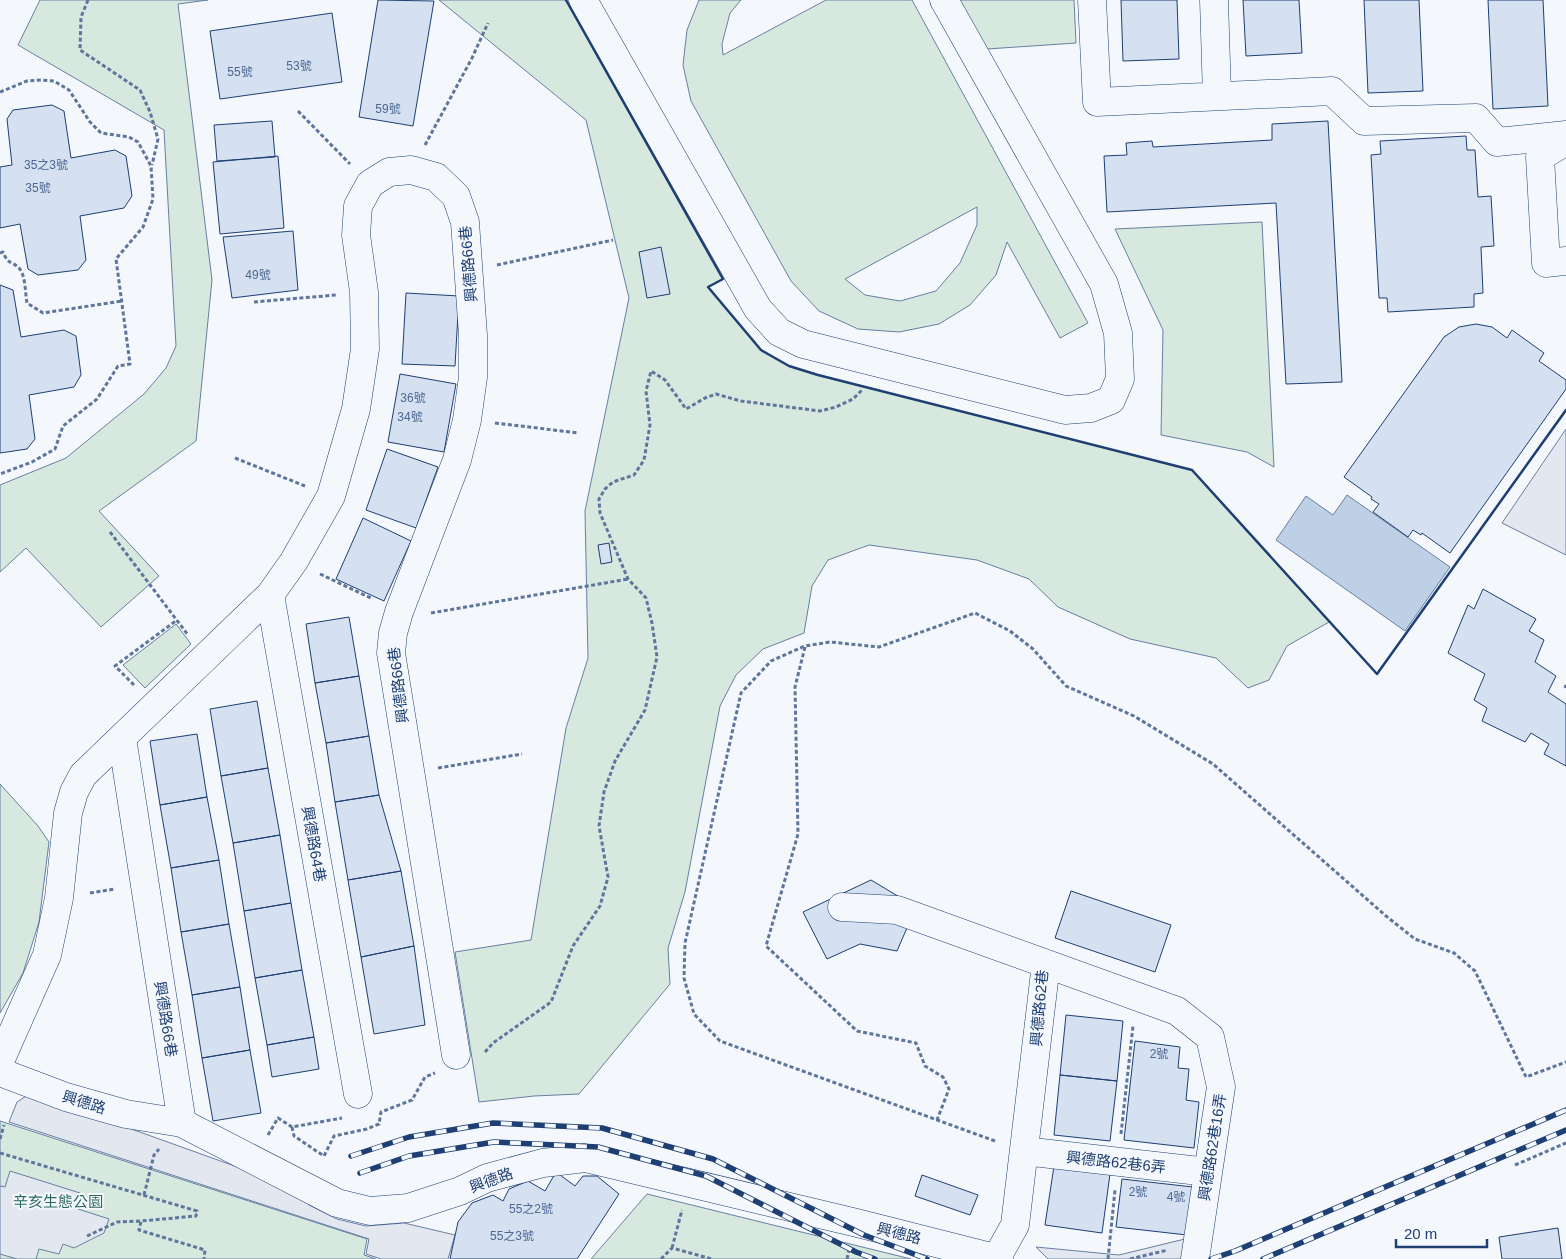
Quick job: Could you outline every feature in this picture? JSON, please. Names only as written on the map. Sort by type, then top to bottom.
[{"type":"street","points":[[583,0],[758,309],[779,332],[803,344],[1065,410],[1091,408],[1110,400],[1120,379],[1118,333],[1104,284],[944,0]]},
{"type":"street","points":[[1092,0],[1097,102],[1332,91],[1364,121],[1476,118],[1497,142],[1566,135]]},
{"type":"street","points":[[1214,0],[1218,96]]},
{"type":"street","points":[[1566,141],[1540,157],[1546,263],[1566,261]]},
{"type":"street","name":"興德路66巷","points":[[370,184],[389,172],[411,170],[436,177],[456,196],[465,222],[470,271],[474,336],[473,377],[467,420],[457,460],[398,612],[391,653],[456,1054]]},
{"type":"street","points":[[0,1061],[47,955],[59,898],[68,813],[74,792],[83,775],[270,595],[294,561],[331,496],[356,410],[365,349],[364,292],[356,235],[358,206],[370,184]]},
{"type":"street","name":"興德路64巷","points":[[270,595],[352,1106]]},
{"type":"street","name":"興德路66巷","points":[[122,738],[182,1122]]},
{"type":"street","name":"興德路62巷","points":[[842,907],[897,910],[1046,964],[1015,1225],[997,1258]]},
{"type":"street","name":"興德路62巷16弄","points":[[1046,964],[1177,1011],[1210,1037],[1221,1087],[1196,1251]]},
{"type":"street","name":"興德路","points":[[0,1072],[66,1097],[126,1114],[182,1122],[337,1203],[370,1211],[408,1208],[460,1191],[487,1178],[543,1163],[585,1158],[997,1258]]},
{"type":"street","name":"興德路62巷6弄","points":[[1024,1152],[1208,1172]]},
{"type":"path","points":[[0,474],[32,462],[55,449],[63,426],[97,399],[118,366],[130,364],[116,259],[143,227],[153,199],[152,166],[158,139],[150,112],[140,90],[80,50],[82,17],[88,0]]},
{"type":"path","points":[[411,170],[472,58],[488,23]]},
{"type":"path","points":[[0,92],[27,81],[54,81],[69,90],[90,122],[101,134],[129,138],[138,142],[152,166]]},
{"type":"path","points":[[298,111],[370,184]]},
{"type":"path","points":[[470,271],[613,240]]},
{"type":"path","points":[[0,253],[3,252],[6,260],[18,266],[22,272],[26,303],[43,313],[122,301]]},
{"type":"path","points":[[254,302],[364,292]]},
{"type":"path","points":[[254,1159],[278,1118],[292,1127],[294,1136],[324,1156],[334,1136],[367,1129],[379,1124],[381,1112],[412,1100],[425,1077],[439,1071],[452,1062],[456,1054],[465,1066],[470,1068],[494,1043],[551,1002],[573,946],[600,906],[608,877],[599,826],[604,792],[615,761],[645,710],[657,657],[646,598],[628,578],[600,513],[599,499],[605,488],[613,482],[634,475],[644,460],[650,425],[646,391],[651,371],[665,380],[686,408],[716,394],[741,401],[820,412],[853,399],[886,365]]},
{"type":"path","points":[[467,420],[580,433]]},
{"type":"path","points":[[235,458],[331,496]]},
{"type":"path","points":[[110,532],[205,657]]},
{"type":"path","points":[[294,561],[398,612],[421,614],[628,578]]},
{"type":"path","points":[[1024,1152],[720,1041],[694,1014],[684,978],[685,943],[741,693],[771,661],[805,646],[830,642],[879,647],[975,612],[1010,631],[1033,649],[1066,686],[1134,716],[1213,764],[1386,916],[1415,939],[1454,953],[1475,970],[1526,1078],[1566,1062]]},
{"type":"path","points":[[155,706],[115,666],[178,620]]},
{"type":"path","points":[[805,646],[795,687],[798,834],[766,946],[857,1031],[916,1043],[925,1066],[943,1077],[949,1089],[937,1120]]},
{"type":"path","points":[[410,772],[522,754]]},
{"type":"path","points":[[59,898],[145,884]]},
{"type":"path","points":[[1108,1259],[1136,997]]},
{"type":"path","points":[[292,1127],[352,1106]]},
{"type":"path","points":[[144,1195],[154,1155],[182,1122]]},
{"type":"path","points":[[0,1139],[4,1125]]},
{"type":"path","points":[[1515,1164],[1566,1143]]},
{"type":"path","points":[[0,1153],[197,1211],[196,1216],[117,1222],[87,1236]]},
{"type":"path","points":[[661,1259],[672,1248],[688,1183]]},
{"type":"path","points":[[141,1220],[140,1230],[204,1250],[204,1259]]},
{"type":"path","points":[[672,1248],[712,1259]]},
{"type":"path","points":[[1130,1259],[1196,1251]]},
{"type":"green space","points":[[40,0],[208,0],[178,4],[212,280],[196,441],[99,511],[159,576],[101,627],[26,548],[0,572],[0,485],[66,458],[144,394],[166,368],[176,346],[164,130],[18,45]]},
{"type":"green space","points":[[439,0],[566,0],[723,279],[708,287],[761,350],[789,366],[818,375],[1192,470],[1329,622],[1287,646],[1269,680],[1248,688],[1216,658],[1130,639],[1058,607],[1029,579],[977,560],[869,545],[828,560],[812,586],[804,633],[763,649],[736,675],[720,706],[685,892],[668,948],[670,984],[579,1094],[534,1096],[479,1102],[455,952],[531,940],[566,728],[588,658],[585,511],[629,298],[586,120]]},
{"type":"green space","points":[[699,0],[741,0],[730,13],[722,44],[723,55],[826,0],[912,0],[1088,323],[1060,338],[1007,242],[996,275],[970,305],[939,324],[899,332],[858,329],[819,311],[791,281],[691,101],[683,65],[687,30]],"holes":[[[977,207],[977,225],[960,263],[936,291],[900,301],[865,295],[845,279]]]},
{"type":"green space","points":[[959,0],[1074,0],[1076,43],[987,49]]},
{"type":"green space","points":[[1262,222],[1274,467],[1247,452],[1161,435],[1163,330],[1115,229]]},
{"type":"green space","points":[[176,624],[191,644],[145,688],[123,665]]},
{"type":"green space","points":[[0,784],[38,826],[49,842],[39,922],[23,973],[0,1013]]},
{"type":"green space","name":"辛亥生態公園","points":[[0,1121],[367,1239],[364,1255],[376,1259],[0,1259]]},
{"type":"green space","points":[[647,1194],[911,1259],[591,1259]]},
{"type":"shaded area","points":[[1566,429],[1566,555],[1502,523]]},
{"type":"shaded area","points":[[31,1093],[293,1187],[309,1205],[337,1219],[366,1226],[404,1223],[455,1235],[448,1259],[381,1259],[366,1254],[369,1239],[9,1122],[17,1102]]},
{"type":"shaded area","points":[[10,1171],[80,1193],[75,1208],[109,1219],[104,1233],[74,1248],[63,1244],[59,1254],[39,1249],[36,1259],[17,1259],[0,1254],[0,1186],[5,1187]]},
{"type":"shaded area","points":[[1189,1238],[1185,1259],[1048,1259],[1036,1247],[1119,1255]]},
{"type":"water","points":[[1347,495],[1450,567],[1405,631],[1276,540],[1306,496],[1333,515]]},
{"type":"building","points":[[378,0],[434,1],[413,126],[359,117]]},
{"type":"building","points":[[1121,0],[1177,0],[1179,59],[1123,61]]},
{"type":"building","points":[[1243,0],[1299,0],[1302,53],[1246,56]]},
{"type":"building","points":[[1364,0],[1419,0],[1423,91],[1368,93]]},
{"type":"building","points":[[1488,0],[1543,0],[1548,106],[1493,109]]},
{"type":"building","points":[[332,13],[342,82],[220,99],[210,31]]},
{"type":"building","points":[[52,105],[64,111],[71,158],[115,150],[126,156],[132,196],[124,208],[80,216],[86,260],[78,270],[38,275],[28,269],[20,224],[0,228],[0,167],[12,165],[7,119],[13,110]]},
{"type":"building","points":[[272,121],[275,157],[217,161],[214,125]]},
{"type":"building","points":[[1328,121],[1342,382],[1286,384],[1276,203],[1107,212],[1104,156],[1127,155],[1126,143],[1152,141],[1153,147],[1272,140],[1272,124]]},
{"type":"building","points":[[1466,136],[1467,150],[1475,150],[1478,197],[1491,196],[1494,246],[1481,247],[1483,293],[1474,294],[1474,307],[1388,312],[1387,298],[1379,298],[1371,155],[1381,154],[1380,141]]},
{"type":"building","points":[[278,156],[284,228],[220,234],[213,162]]},
{"type":"building","points":[[293,231],[298,290],[232,298],[223,237]]},
{"type":"building","points":[[661,247],[670,294],[647,298],[639,252]]},
{"type":"building","points":[[0,285],[13,290],[21,337],[64,330],[76,336],[81,375],[74,387],[29,395],[35,439],[27,449],[0,453]]},
{"type":"building","points":[[406,293],[459,296],[455,366],[402,364]]},
{"type":"building","points":[[1476,324],[1492,327],[1507,338],[1512,330],[1544,353],[1539,361],[1566,380],[1566,389],[1450,553],[1422,533],[1421,535],[1413,530],[1408,537],[1373,512],[1379,504],[1344,477],[1444,337],[1459,327]]},
{"type":"building","points":[[400,374],[456,384],[444,452],[388,442]]},
{"type":"building","points":[[387,449],[438,467],[416,528],[366,510]]},
{"type":"building","points":[[363,518],[411,541],[384,601],[336,579]]},
{"type":"building","points":[[609,543],[612,562],[601,564],[598,545]]},
{"type":"building","points":[[1483,589],[1536,619],[1529,631],[1544,640],[1535,662],[1556,676],[1548,692],[1566,704],[1566,766],[1544,754],[1549,744],[1531,733],[1525,742],[1482,721],[1487,708],[1474,700],[1485,674],[1448,653],[1468,605],[1474,609]]},
{"type":"building","points":[[349,617],[359,676],[315,683],[306,624]]},
{"type":"building","points":[[359,676],[369,736],[326,743],[315,683]]},
{"type":"building","points":[[257,701],[268,768],[221,776],[210,709]]},
{"type":"building","points":[[197,734],[207,797],[160,805],[150,741]]},
{"type":"building","points":[[369,736],[379,795],[335,802],[326,743]]},
{"type":"building","points":[[268,768],[280,835],[233,843],[221,776]]},
{"type":"building","points":[[379,795],[401,871],[348,880],[335,802]]},
{"type":"building","points":[[207,797],[219,860],[171,868],[160,805]]},
{"type":"building","points":[[280,835],[291,903],[244,911],[233,843]]},
{"type":"building","points":[[219,860],[229,924],[181,932],[171,868]]},
{"type":"building","points":[[401,871],[414,946],[361,957],[348,880]]},
{"type":"building","points":[[871,880],[916,907],[897,951],[860,944],[827,959],[803,912]]},
{"type":"building","points":[[1071,891],[1171,925],[1155,972],[1055,938]]},
{"type":"building","points":[[291,903],[302,970],[255,978],[244,911]]},
{"type":"building","points":[[229,924],[240,987],[192,995],[181,932]]},
{"type":"building","points":[[414,946],[425,1025],[374,1034],[361,957]]},
{"type":"building","points":[[302,970],[314,1037],[267,1045],[255,978]]},
{"type":"building","points":[[240,987],[250,1050],[202,1058],[192,995]]},
{"type":"building","points":[[1066,1015],[1123,1021],[1117,1081],[1060,1075]]},
{"type":"building","points":[[314,1037],[319,1069],[272,1077],[267,1045]]},
{"type":"building","points":[[1135,1041],[1180,1047],[1178,1068],[1189,1069],[1186,1100],[1199,1102],[1194,1148],[1124,1140]]},
{"type":"building","points":[[250,1050],[261,1113],[213,1121],[202,1058]]},
{"type":"building","points":[[1060,1075],[1117,1081],[1110,1141],[1054,1135]]},
{"type":"building","points":[[1054,1166],[1110,1174],[1102,1233],[1045,1225]]},
{"type":"building","points":[[556,1172],[575,1186],[583,1176],[597,1176],[619,1194],[577,1259],[450,1259],[458,1222],[472,1203],[493,1195],[503,1201],[509,1189],[528,1181],[545,1191]]},
{"type":"building","points":[[922,1175],[978,1195],[970,1215],[915,1196]]},
{"type":"building","points":[[1122,1179],[1193,1187],[1187,1235],[1116,1227]]},
{"type":"building","points":[[1558,1228],[1562,1259],[1502,1259],[1499,1237]]},
{"type":"railway","points":[[1211,1259],[1235,1251],[1566,1110]]},
{"type":"railway","points":[[351,1156],[409,1137],[493,1123],[602,1128],[713,1159],[864,1235],[927,1259]]},
{"type":"railway","points":[[1263,1259],[1566,1130]]},
{"type":"railway","points":[[360,1173],[409,1156],[494,1142],[598,1147],[706,1176],[856,1252],[875,1259]]},
{"type":"wall","points":[[566,0],[723,279],[708,287],[761,350],[789,366],[818,375],[1192,470],[1377,674],[1566,410]]}]
